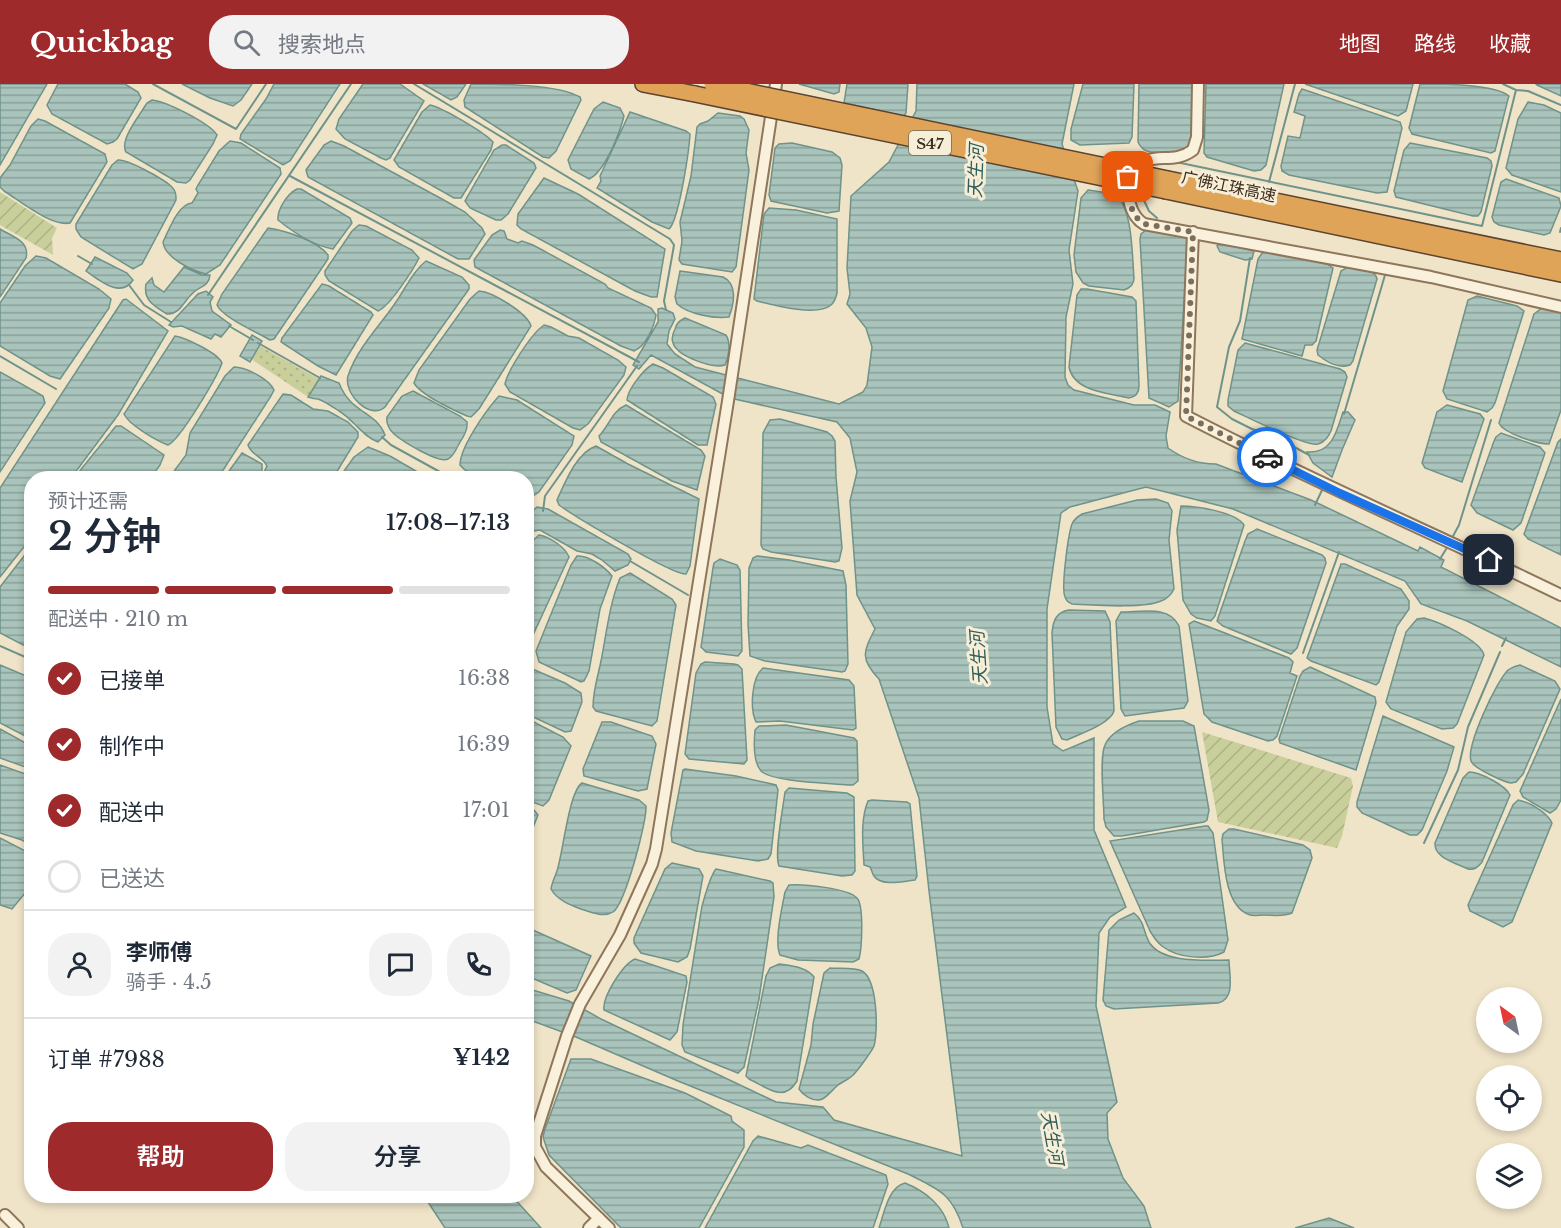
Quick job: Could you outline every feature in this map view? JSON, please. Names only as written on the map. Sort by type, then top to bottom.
[{"type":"highway","name":"广佛江珠高速","points":[[643,84],[1561,260]]},
{"type":"highway","name":"广佛江珠高速","points":[[712,84],[1561,274]]},
{"type":"street","points":[[609,1228],[546,1167],[535,1147],[535,1136],[567,1036],[580,1004],[620,935],[652,864],[656,849],[734,364],[776,84]]},
{"type":"street","points":[[1198,84],[1197,137],[1193,150],[1181,156],[1150,158],[1141,162],[1128,177],[1127,187],[1130,201],[1138,221],[1431,278],[1561,308]]},
{"type":"street","points":[[1193,232],[1186,416],[1340,493],[1561,595]]},
{"type":"street","points":[[5,1215],[18,1228]]},
{"type":"street","points":[[589,1228],[599,1218]]},
{"type":"green space","points":[[0,192],[57,228],[52,238],[53,255],[0,225]]},
{"type":"green space","points":[[260,346],[319,379],[308,397],[251,359]]},
{"type":"green space","points":[[1202,732],[1351,778],[1353,786],[1342,836],[1337,848],[1218,822]]},
{"type":"water","points":[[0,84],[47,84],[0,165]]},
{"type":"water","points":[[58,84],[125,84],[138,92],[141,98],[117,139],[107,144],[52,114],[47,105]]},
{"type":"water","points":[[182,84],[252,84],[241,100],[233,106]]},
{"type":"water","points":[[274,84],[340,84],[290,161],[283,165],[240,139]]},
{"type":"water","points":[[363,84],[400,84],[424,101],[390,158],[386,160],[345,139],[336,129],[339,119]]},
{"type":"water","points":[[423,84],[466,84],[457,97],[451,100]]},
{"type":"water","points":[[471,84],[557,89],[580,97],[581,100],[556,151],[549,158],[543,157],[465,107],[464,100]]},
{"type":"water","points":[[799,84],[840,84],[839,92],[834,94]]},
{"type":"water","points":[[847,84],[908,84],[906,113],[904,116],[844,103]]},
{"type":"water","name":"天生河","points":[[917,84],[1074,84],[1062,144],[1078,191],[1069,250],[1073,284],[1066,317],[1065,377],[1068,385],[1074,390],[1134,405],[1155,405],[1170,412],[1166,436],[1168,448],[1179,455],[1197,462],[1216,464],[1311,500],[1418,551],[1420,547],[1444,560],[1441,567],[1561,628],[1561,667],[1467,621],[1421,604],[1405,581],[1233,509],[1146,487],[1070,507],[1061,513],[1047,609],[1047,707],[1053,744],[1063,751],[1094,738],[1094,830],[1126,907],[1110,917],[1099,933],[1096,1006],[1117,1102],[1107,1113],[1108,1139],[1123,1178],[1144,1206],[1151,1228],[963,1228],[949,1199],[936,1188],[908,1174],[534,1022],[534,990],[569,1001],[601,1019],[776,1102],[823,1107],[834,1120],[962,1156],[919,798],[879,679],[869,666],[865,655],[875,629],[857,595],[850,501],[857,472],[850,438],[837,422],[730,398],[651,355],[639,369],[633,365],[658,322],[658,309],[662,308],[673,313],[675,319],[669,331],[667,344],[675,354],[695,367],[839,404],[863,392],[867,385],[872,347],[866,328],[847,304],[850,294],[847,268],[851,196],[889,162],[916,111]]},
{"type":"water","points":[[1083,84],[1134,84],[1132,137],[1129,143],[1080,145],[1071,140],[1071,129]]},
{"type":"water","points":[[1139,84],[1194,84],[1194,135],[1188,148],[1183,152],[1154,152],[1140,146],[1138,142]]},
{"type":"water","points":[[1206,84],[1284,84],[1266,165],[1261,170],[1254,171],[1207,157],[1204,153]]},
{"type":"water","points":[[1305,84],[1413,84],[1406,111],[1398,116]]},
{"type":"water","points":[[1420,84],[1480,87],[1509,96],[1495,151],[1491,153],[1412,134],[1409,128]]},
{"type":"water","points":[[1561,84],[1561,96],[1537,85]]},
{"type":"water","points":[[1302,89],[1400,122],[1402,128],[1387,192],[1377,193],[1289,175],[1282,171],[1281,166],[1288,136],[1300,138],[1305,116],[1294,112]]},
{"type":"water","points":[[152,100],[187,113],[217,135],[186,183],[177,182],[126,152],[125,141],[128,134],[147,103]]},
{"type":"water","points":[[603,102],[620,108],[624,116],[606,160],[595,175],[589,179],[571,169],[568,160],[594,109]]},
{"type":"water","points":[[1528,102],[1544,105],[1561,113],[1561,192],[1512,175],[1506,168],[1518,119]]},
{"type":"water","points":[[430,105],[463,121],[493,142],[491,150],[461,198],[454,198],[399,167],[394,160],[422,112]]},
{"type":"water","points":[[630,112],[690,134],[680,199],[669,229],[652,222],[597,188],[601,181],[600,176]]},
{"type":"water","points":[[718,113],[740,116],[749,130],[746,153],[749,170],[736,267],[732,272],[682,264],[679,260],[682,241],[680,222],[691,176],[697,127]]},
{"type":"water","points":[[38,119],[105,154],[107,162],[70,223],[45,217],[0,187],[0,178],[10,165],[31,126]]},
{"type":"water","points":[[230,141],[241,143],[280,168],[281,174],[220,265],[206,274],[187,267],[173,258],[163,242],[178,213],[187,204],[192,203],[198,193],[196,189],[198,185],[219,151]]},
{"type":"water","points":[[331,141],[465,212],[482,228],[485,234],[469,259],[458,259],[308,177],[306,170],[324,145]]},
{"type":"water","points":[[792,143],[832,152],[840,158],[842,165],[839,211],[827,213],[771,201],[769,195],[775,148],[779,144]]},
{"type":"water","points":[[1410,143],[1487,158],[1491,161],[1492,166],[1481,212],[1478,216],[1396,197],[1394,191],[1404,150]]},
{"type":"water","points":[[506,145],[534,163],[536,168],[508,214],[501,220],[496,220],[470,208],[465,201],[494,150]]},
{"type":"water","points":[[118,160],[153,174],[171,186],[176,194],[176,200],[142,264],[133,269],[81,237],[76,229],[76,224],[112,165]]},
{"type":"water","points":[[544,178],[578,194],[665,249],[657,297],[635,291],[517,225],[518,214]]},
{"type":"water","points":[[1506,179],[1559,198],[1561,206],[1550,233],[1544,235],[1494,222],[1492,217],[1501,182]]},
{"type":"water","points":[[297,189],[301,189],[350,218],[352,223],[333,249],[304,238],[278,220],[283,203]]},
{"type":"water","points":[[1088,190],[1115,194],[1125,210],[1130,233],[1134,278],[1131,286],[1124,290],[1089,286],[1083,283],[1076,272],[1074,255],[1081,198]]},
{"type":"water","points":[[769,208],[796,210],[837,219],[837,293],[831,305],[816,310],[806,310],[773,305],[754,299],[764,214]]},
{"type":"water","points":[[359,225],[366,226],[412,250],[419,258],[395,295],[378,311],[329,281],[325,275],[325,271],[352,231]]},
{"type":"water","points":[[268,228],[309,241],[328,255],[328,259],[274,339],[270,340],[233,320],[217,305],[222,294]]},
{"type":"water","points":[[0,229],[23,243],[27,252],[26,258],[0,297]]},
{"type":"water","points":[[500,230],[504,231],[507,239],[533,245],[605,284],[608,288],[651,308],[656,315],[646,341],[634,351],[621,346],[475,267],[474,260],[492,235]]},
{"type":"water","points":[[1146,230],[1188,237],[1178,401],[1169,407],[1149,398],[1140,239],[1141,234]]},
{"type":"water","points":[[1219,243],[1254,251],[1252,259],[1245,260],[1220,252],[1217,246]]},
{"type":"water","points":[[1263,252],[1327,264],[1333,268],[1316,341],[1312,345],[1305,345],[1302,356],[1242,339],[1258,259]]},
{"type":"water","points":[[36,256],[46,258],[99,289],[111,299],[109,308],[60,379],[50,376],[0,346],[0,303],[25,266]]},
{"type":"water","points":[[95,257],[127,273],[133,280],[122,288],[103,283],[86,271]]},
{"type":"water","points":[[426,261],[462,277],[469,285],[469,289],[385,407],[379,410],[365,408],[350,390],[348,376],[352,366],[413,275]]},
{"type":"water","points":[[184,267],[202,275],[210,275],[209,279],[191,295],[179,310],[167,314],[148,298],[146,284],[152,278],[154,285],[164,292]]},
{"type":"water","points":[[1348,267],[1369,270],[1377,279],[1353,361],[1350,365],[1341,366],[1325,360],[1318,355],[1317,350],[1341,271]]},
{"type":"water","points":[[680,271],[723,277],[728,280],[734,295],[729,317],[702,315],[688,311],[677,304],[675,297]]},
{"type":"water","points":[[322,284],[329,286],[373,315],[336,375],[281,342]]},
{"type":"water","points":[[1081,289],[1132,297],[1136,301],[1139,386],[1138,393],[1134,397],[1129,398],[1093,390],[1078,382],[1072,375],[1069,367],[1077,295]]},
{"type":"water","points":[[206,291],[213,297],[210,302],[212,311],[231,325],[221,337],[215,334],[211,339],[182,326],[169,325],[198,294]]},
{"type":"water","points":[[479,291],[509,304],[523,315],[531,326],[479,409],[471,417],[438,402],[414,383],[419,370],[470,299]]},
{"type":"water","points":[[1477,296],[1517,306],[1524,311],[1495,403],[1487,412],[1447,399],[1443,391],[1468,300]]},
{"type":"water","points":[[126,299],[168,331],[118,415],[76,471],[24,471],[24,547],[0,577],[0,488],[123,300]]},
{"type":"water","points":[[1542,308],[1561,311],[1561,410],[1549,444],[1521,437],[1499,423],[1534,314]]},
{"type":"water","points":[[685,318],[726,335],[729,350],[725,365],[704,363],[688,357],[676,348],[672,337],[677,324]]},
{"type":"water","points":[[544,325],[568,336],[579,338],[626,367],[624,375],[588,424],[580,430],[510,392],[505,384],[521,353]]},
{"type":"water","points":[[252,335],[262,341],[250,362],[240,356]]},
{"type":"water","points":[[175,336],[208,351],[222,363],[189,421],[174,441],[168,445],[137,428],[124,414]]},
{"type":"water","points":[[1245,343],[1345,372],[1347,377],[1331,431],[1324,441],[1312,444],[1302,441],[1252,420],[1228,406],[1238,350]]},
{"type":"water","points":[[653,364],[713,397],[716,404],[707,445],[698,445],[627,400],[637,380]]},
{"type":"water","points":[[234,367],[251,371],[274,390],[223,471],[174,471],[186,455],[190,433],[225,376]]},
{"type":"water","points":[[0,372],[43,396],[45,403],[0,472]]},
{"type":"water","points":[[321,376],[339,383],[350,401],[381,427],[385,435],[378,442],[344,414],[320,400],[308,397]]},
{"type":"water","points":[[413,391],[467,422],[464,436],[448,459],[443,460],[421,451],[398,437],[389,428],[387,417],[402,396]]},
{"type":"water","points":[[283,394],[291,395],[313,409],[328,411],[348,422],[358,432],[358,437],[337,471],[264,471],[267,466],[248,445]]},
{"type":"water","points":[[499,396],[517,400],[574,436],[572,445],[539,492],[534,495],[534,471],[466,471],[460,465],[464,448],[481,419]]},
{"type":"water","points":[[626,405],[701,450],[705,456],[697,490],[672,481],[601,442],[599,436],[617,411]]},
{"type":"water","points":[[1447,405],[1480,414],[1484,419],[1462,482],[1425,468],[1422,463],[1437,412]]},
{"type":"water","points":[[1343,412],[1348,412],[1355,420],[1332,477],[1313,463],[1307,452],[1315,452],[1328,445],[1336,434]]},
{"type":"water","points":[[780,419],[827,432],[835,441],[842,548],[839,561],[771,552],[763,549],[761,545],[763,433],[770,420]]},
{"type":"water","points":[[116,426],[121,426],[164,455],[156,471],[80,471]]},
{"type":"water","points":[[1501,433],[1540,447],[1545,453],[1521,523],[1513,530],[1477,513],[1471,505],[1494,441]]},
{"type":"water","points":[[1561,439],[1561,555],[1528,539],[1524,534]]},
{"type":"water","points":[[596,446],[699,499],[690,566],[686,574],[644,556],[559,505],[557,500],[572,469],[583,455]]},
{"type":"water","points":[[368,447],[390,456],[416,471],[344,471],[354,457]]},
{"type":"water","points":[[242,453],[262,464],[262,471],[229,471]]},
{"type":"water","points":[[1156,499],[1168,503],[1172,511],[1169,540],[1174,589],[1170,595],[1161,601],[1142,605],[1092,605],[1068,602],[1064,592],[1064,573],[1072,524],[1075,519],[1082,514],[1137,500]]},
{"type":"water","points":[[1181,506],[1225,513],[1240,520],[1244,525],[1215,616],[1211,621],[1191,614],[1183,600],[1177,530]]},
{"type":"water","points":[[537,507],[548,509],[628,554],[631,559],[628,565],[615,571],[592,554],[577,551],[540,530],[534,531],[534,510]]},
{"type":"water","points":[[1257,529],[1325,558],[1326,563],[1297,648],[1291,654],[1223,626],[1217,621],[1248,534]]},
{"type":"water","points":[[539,535],[548,538],[557,543],[569,557],[534,633],[534,540]]},
{"type":"water","points":[[24,556],[24,645],[0,633],[0,587]]},
{"type":"water","points":[[577,556],[596,562],[612,576],[600,609],[589,671],[584,681],[581,682],[539,662],[536,651],[571,565]]},
{"type":"water","points":[[757,556],[843,571],[846,585],[848,664],[845,671],[765,661],[750,656],[749,568],[753,558]]},
{"type":"water","points":[[720,559],[737,565],[740,570],[742,651],[738,656],[706,652],[701,647],[714,563]]},
{"type":"water","points":[[1341,564],[1401,589],[1409,601],[1409,609],[1397,626],[1379,682],[1376,685],[1307,658]]},
{"type":"water","points":[[630,573],[672,599],[676,605],[657,721],[652,726],[596,711],[593,707],[614,597],[620,578]]},
{"type":"water","points":[[1069,610],[1105,611],[1110,622],[1114,711],[1101,724],[1067,740],[1062,739],[1056,727],[1052,633],[1056,618]]},
{"type":"water","points":[[1121,612],[1162,612],[1174,619],[1179,626],[1188,701],[1184,708],[1125,716],[1121,709],[1116,621]]},
{"type":"water","points":[[1424,618],[1467,638],[1481,649],[1484,655],[1457,724],[1453,728],[1442,729],[1391,709],[1386,702],[1406,632],[1417,619]]},
{"type":"water","points":[[1194,621],[1289,658],[1293,662],[1290,673],[1297,676],[1277,736],[1273,740],[1268,741],[1212,722],[1204,714],[1189,624]]},
{"type":"water","points":[[705,662],[734,664],[742,669],[747,760],[744,764],[689,759],[685,754],[696,673],[701,664]]},
{"type":"water","points":[[0,665],[24,675],[24,735],[0,723]]},
{"type":"water","points":[[1520,665],[1555,681],[1560,689],[1523,774],[1516,782],[1511,783],[1473,764],[1471,753],[1477,729],[1496,687],[1508,670]]},
{"type":"water","points":[[1310,667],[1375,697],[1376,703],[1356,770],[1280,743],[1279,739],[1300,676]]},
{"type":"water","points":[[763,668],[849,680],[854,686],[856,728],[853,730],[780,721],[756,722],[753,710],[754,686]]},
{"type":"water","points":[[534,670],[565,683],[581,693],[582,702],[571,731],[565,732],[534,717]]},
{"type":"water","points":[[1561,699],[1561,800],[1556,809],[1550,813],[1523,797],[1520,791]]},
{"type":"water","points":[[1383,716],[1454,747],[1447,771],[1422,830],[1417,835],[1410,835],[1362,813],[1357,807]]},
{"type":"water","points":[[1139,721],[1183,721],[1194,726],[1209,810],[1207,820],[1204,822],[1122,836],[1114,836],[1106,827],[1103,751],[1107,741],[1115,733]]},
{"type":"water","points":[[534,722],[563,737],[571,746],[549,800],[543,806],[534,803]]},
{"type":"water","points":[[602,722],[611,722],[652,736],[656,744],[647,789],[638,791],[584,776],[583,769]]},
{"type":"water","points":[[786,725],[854,738],[857,741],[858,781],[853,785],[802,781],[777,778],[761,771],[755,757],[755,730],[759,726]]},
{"type":"water","points":[[0,729],[24,742],[24,767],[0,758]]},
{"type":"water","points":[[0,765],[24,774],[24,841],[0,833]]},
{"type":"water","points":[[685,769],[736,776],[776,785],[778,790],[771,854],[768,859],[758,861],[696,851],[672,842],[671,833]]},
{"type":"water","points":[[1469,772],[1492,780],[1510,795],[1482,862],[1476,868],[1468,869],[1438,853],[1435,843],[1463,778]]},
{"type":"water","points":[[582,783],[639,800],[646,806],[639,844],[629,879],[618,906],[609,914],[593,913],[568,904],[551,889],[573,798]]},
{"type":"water","points":[[789,788],[847,793],[854,797],[855,871],[852,875],[842,876],[779,866],[779,830],[785,792]]},
{"type":"water","points":[[1518,800],[1537,808],[1552,823],[1512,922],[1503,927],[1470,911],[1468,905],[1513,805]]},
{"type":"water","points":[[868,801],[910,804],[917,876],[915,880],[882,881],[874,876],[870,867],[864,865],[864,816]]},
{"type":"water","points":[[534,810],[538,815],[534,825]]},
{"type":"water","points":[[1208,826],[1213,833],[1228,940],[1224,952],[1217,955],[1184,956],[1168,950],[1150,931],[1110,841]]},
{"type":"water","points":[[1229,829],[1303,845],[1310,850],[1312,858],[1292,913],[1252,915],[1241,910],[1235,903],[1227,882],[1222,839],[1223,834]]},
{"type":"water","points":[[0,838],[24,850],[24,894],[12,909],[0,905]]},
{"type":"water","points":[[672,863],[699,869],[703,876],[690,949],[687,957],[678,962],[641,953],[634,943],[634,938],[665,869]]},
{"type":"water","points":[[716,869],[773,883],[774,897],[759,999],[744,1067],[738,1073],[685,1052],[682,1045],[683,1025],[702,906]]},
{"type":"water","points":[[789,885],[835,889],[857,898],[862,917],[859,959],[853,962],[798,960],[780,955],[778,949],[779,924],[785,892]]},
{"type":"water","points":[[1134,913],[1142,923],[1149,942],[1164,954],[1186,959],[1229,960],[1230,985],[1224,1001],[1114,1009],[1106,1006],[1103,1000],[1109,930],[1119,920]]},
{"type":"water","points":[[534,931],[591,956],[576,990],[567,993],[534,979]]},
{"type":"water","points":[[635,959],[686,976],[687,982],[677,1032],[670,1040],[604,1010],[606,997],[614,982],[625,967]]},
{"type":"water","points":[[779,964],[803,969],[814,977],[797,1081],[787,1091],[775,1092],[746,1076],[766,976],[770,968]]},
{"type":"water","points":[[830,968],[859,970],[867,976],[876,1007],[875,1039],[873,1049],[854,1074],[824,1098],[816,1100],[808,1097],[799,1089],[811,1045],[824,973]]},
{"type":"water","points":[[571,1059],[591,1059],[685,1093],[731,1116],[732,1121],[744,1130],[744,1147],[699,1228],[621,1228],[549,1155],[543,1137]]},
{"type":"water","points":[[758,1136],[801,1148],[808,1145],[886,1175],[888,1184],[873,1228],[705,1228],[753,1141]]},
{"type":"water","points":[[905,1183],[920,1190],[933,1200],[943,1213],[949,1228],[879,1228],[891,1195],[894,1190]]},
{"type":"water","points":[[429,1203],[518,1203],[541,1228],[445,1228]]},
{"type":"water","points":[[1329,1218],[1354,1228],[1295,1228]]},
{"type":"waterway","points":[[153,84],[236,129],[266,84]]},
{"type":"waterway","points":[[208,295],[351,84]]},
{"type":"waterway","points":[[414,84],[670,239],[674,245],[664,301],[666,310]]},
{"type":"waterway","points":[[1269,182],[1295,84]]},
{"type":"waterway","points":[[1503,84],[1516,90],[1528,91],[1561,105]]},
{"type":"waterway","points":[[1176,162],[1482,226],[1516,90]]},
{"type":"waterway","points":[[290,176],[639,362]]},
{"type":"waterway","points":[[1140,192],[1149,211],[1157,218]]},
{"type":"waterway","points":[[1560,232],[1561,228]]},
{"type":"waterway","points":[[78,256],[92,264]]},
{"type":"waterway","points":[[1250,258],[1240,321],[1229,347],[1217,407],[1232,419],[1274,436],[1309,455]]},
{"type":"waterway","points":[[1344,414],[1385,275]]},
{"type":"waterway","points":[[129,285],[144,305],[171,322]]},
{"type":"waterway","points":[[229,326],[253,340]]},
{"type":"waterway","points":[[258,343],[320,378]]},
{"type":"waterway","points":[[0,356],[56,389]]},
{"type":"waterway","points":[[543,511],[545,496],[637,366]]},
{"type":"waterway","points":[[1452,538],[1459,525],[1491,420]]},
{"type":"waterway","points":[[382,437],[391,445],[438,471]]},
{"type":"waterway","points":[[1315,505],[1323,488]]},
{"type":"waterway","points":[[1440,559],[1448,546]]},
{"type":"waterway","points":[[1303,653],[1339,552]]},
{"type":"waterway","points":[[630,561],[688,595]]},
{"type":"waterway","points":[[1502,646],[1506,638]]},
{"type":"waterway","points":[[0,646],[24,656]]},
{"type":"waterway","points":[[1424,843],[1458,770],[1468,727],[1500,652]]},
{"type":"way so far","points":[[1128,177],[1128,194],[1138,221],[1193,232],[1186,416],[1267,457]]},
{"type":"route","points":[[1267,457],[1340,493],[1489,560]]}]
